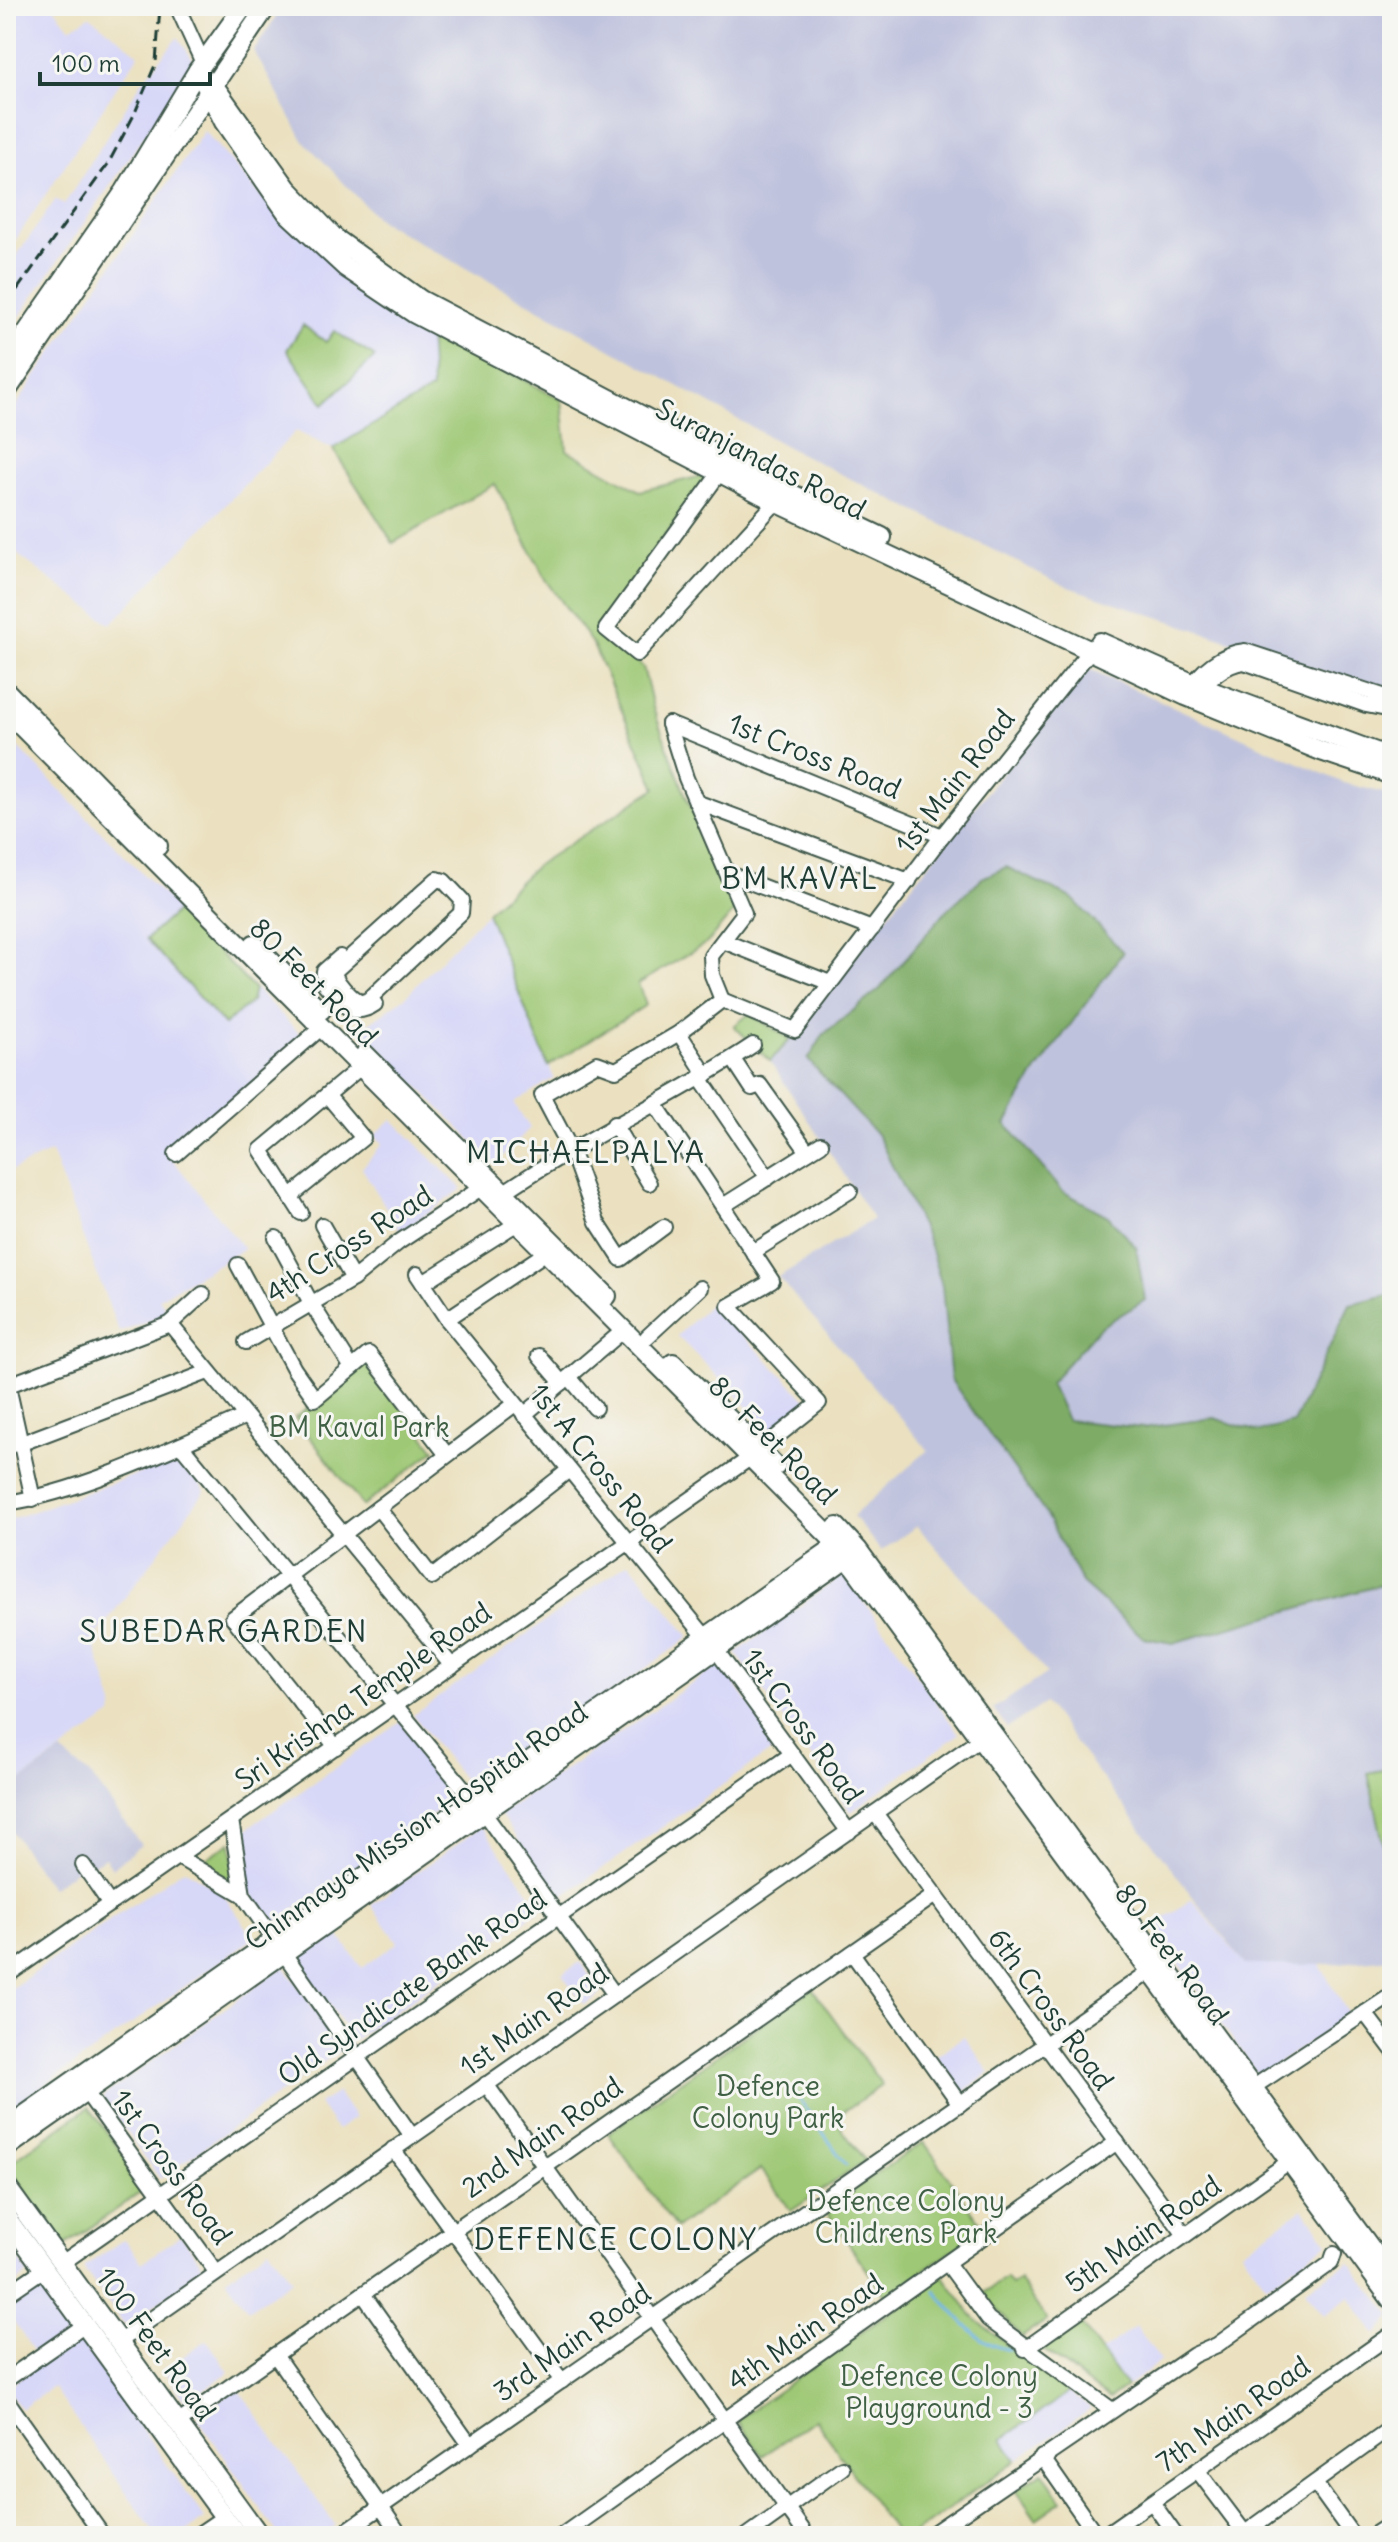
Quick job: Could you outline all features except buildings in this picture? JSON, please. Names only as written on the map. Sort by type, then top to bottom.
[{"type":"main road","points":[[6,392],[124,222],[244,6]]},
{"type":"main road","points":[[6,362],[205,77],[267,6]]},
{"type":"main road","name":"Suranjandas Road","points":[[205,77],[224,122],[287,213],[345,267],[415,314],[776,502],[1321,751],[1392,775]]},
{"type":"main road","name":"Suranjandas Road","points":[[205,77],[287,188],[335,238],[421,300],[786,491],[1094,646]]},
{"type":"main road","name":"80 Feet Road","points":[[6,691],[516,1224],[848,1547],[1252,2088],[1349,2244],[1392,2277]]},
{"type":"main road","name":"Suranjandas Road","points":[[1194,692],[1392,758]]},
{"type":"main road","name":"80 Feet Road","points":[[6,711],[322,1018]]},
{"type":"main road","name":"80 Feet Road","points":[[365,1064],[503,1193],[647,1337],[755,1454]]},
{"type":"main road","name":"Chinmaya Mission Hospital Road","points":[[6,2128],[280,1945],[848,1547]]},
{"type":"main road","name":"80 Feet Road","points":[[928,1656],[979,1740],[1392,2301]]},
{"type":"main road","name":"Chinmaya Mission Hospital Road","points":[[6,2148],[86,2092],[280,1945]]},
{"type":"main road","name":"100 Feet Road","points":[[6,2186],[85,2325],[238,2536]]},
{"type":"main road","name":"100 Feet Road","points":[[6,2219],[120,2341],[260,2536]]},
{"type":"street","points":[[177,6],[205,77]]},
{"type":"street","points":[[721,471],[606,629],[637,654],[776,502]]},
{"type":"street","name":"1st Main Road","points":[[722,1000],[795,1030],[942,836],[1094,646]]},
{"type":"street","points":[[1194,692],[1224,657],[1245,651],[1392,699]]},
{"type":"street","points":[[1194,692],[1229,666],[1244,662],[1392,710]]},
{"type":"street","name":"1st Cross Road","points":[[696,802],[669,724],[942,836]]},
{"type":"street","points":[[664,1227],[621,1259],[597,1222],[571,1150],[542,1095],[597,1063],[616,1070],[679,1033],[722,1000],[712,975],[711,956],[744,913],[696,802]]},
{"type":"street","points":[[696,802],[909,881]]},
{"type":"street","points":[[729,874],[872,929]]},
{"type":"street","points":[[342,955],[322,975],[323,982],[342,994],[360,1003],[368,1000],[461,913],[462,900],[444,881],[437,879],[337,969],[334,974],[342,994],[360,1013],[378,1002]]},
{"type":"street","points":[[723,941],[830,983]]},
{"type":"street","points":[[176,1154],[322,1018],[342,994]]},
{"type":"street","points":[[679,1033],[703,1077],[768,1178]]},
{"type":"street","points":[[503,1193],[614,1124],[656,1105],[753,1045]]},
{"type":"street","points":[[723,1206],[815,1148],[760,1085],[752,1088],[733,1059]]},
{"type":"street","points":[[301,1213],[261,1150],[365,1064]]},
{"type":"street","points":[[291,1196],[363,1138],[327,1095]]},
{"type":"street","points":[[656,1105],[772,1281],[729,1306],[819,1403],[755,1454]]},
{"type":"street","points":[[614,1124],[649,1183]]},
{"type":"street","name":"4th Cross Road","points":[[246,1342],[353,1279],[399,1242],[481,1188]]},
{"type":"street","points":[[753,1252],[850,1191]]},
{"type":"street","name":"1st A Cross Road","points":[[516,1224],[420,1279],[447,1319],[711,1644]]},
{"type":"street","points":[[322,1225],[353,1279]]},
{"type":"street","points":[[276,1238],[311,1303],[352,1368]]},
{"type":"street","points":[[447,1319],[538,1258]]},
{"type":"street","points":[[238,1265],[269,1327],[315,1399],[369,1354],[447,1455]]},
{"type":"street","points":[[647,1337],[700,1288]]},
{"type":"street","points":[[33,1499],[7,1386],[170,1324],[203,1294]]},
{"type":"street","points":[[170,1324],[452,1666]]},
{"type":"street","points":[[336,1747],[233,1618],[447,1455],[566,1380],[624,1330]]},
{"type":"street","points":[[539,1356],[595,1408]]},
{"type":"street","points":[[6,1446],[22,1443],[208,1372]]},
{"type":"street","points":[[6,1503],[33,1499],[181,1445],[244,1417]]},
{"type":"street","points":[[181,1445],[478,1806],[615,1995]]},
{"type":"street","name":"Sri Krishna Temple Road","points":[[6,1976],[755,1454]]},
{"type":"street","points":[[378,1508],[432,1577],[569,1470]]},
{"type":"street","name":"1st Cross Road","points":[[711,1644],[849,1832]]},
{"type":"street","name":"1st Main Road","points":[[120,2341],[979,1740]]},
{"type":"street","name":"Old Syndicate Bank Road","points":[[6,2295],[159,2195],[792,1754]]},
{"type":"street","name":"6th Cross Road","points":[[875,1813],[1185,2235]]},
{"type":"street","points":[[231,1820],[243,1895]]},
{"type":"street","points":[[178,1857],[243,1895],[412,2136]]},
{"type":"street","points":[[83,1865],[110,1904]]},
{"type":"street","name":"2nd Main Road","points":[[179,2422],[935,1895]]},
{"type":"street","points":[[852,1953],[960,2104]]},
{"type":"street","name":"3rd Main Road","points":[[339,2536],[1149,1972]]},
{"type":"street","points":[[1252,2088],[1392,1995]]},
{"type":"street","points":[[1365,2013],[1392,2049]]},
{"type":"street","points":[[486,2084],[807,2536]]},
{"type":"street","name":"1st Cross Road","points":[[86,2092],[216,2272]]},
{"type":"street","name":"4th Main Road","points":[[561,2536],[1117,2142]]},
{"type":"street","points":[[393,2149],[562,2381]]},
{"type":"street","name":"5th Main Road","points":[[1025,2349],[1290,2161]]},
{"type":"street","points":[[929,2536],[1194,2355],[1217,2345],[1331,2263],[1349,2244]]},
{"type":"street","points":[[947,2263],[988,2319],[1112,2410]]},
{"type":"street","points":[[363,2294],[470,2445]]},
{"type":"street","points":[[6,2380],[85,2325]]},
{"type":"street","name":"7th Main Road","points":[[1103,2536],[1392,2334]]},
{"type":"street","points":[[275,2355],[401,2536]]},
{"type":"street","points":[[6,2399],[103,2536]]},
{"type":"street","points":[[1198,2471],[1246,2534],[1392,2427]]},
{"type":"street","points":[[1042,2457],[1097,2536]]},
{"type":"street","points":[[747,2536],[842,2468]]},
{"type":"street","points":[[1315,2483],[1353,2536]]},
{"type":"street","points":[[1152,2502],[1176,2536]]},
{"type":"street","points":[[196,2536],[224,2517]]},
{"type":"street","points":[[1372,2536],[1392,2523]]},
{"type":"shaded area","points":[[6,6],[53,6],[70,28],[90,16],[139,54],[6,254]]},
{"type":"shaded area","points":[[283,6],[1392,6],[1392,688],[1341,678],[1065,586],[789,448],[379,220],[303,140],[254,51]]},
{"type":"shaded area","points":[[178,37],[195,63],[6,336],[6,271],[56,199],[64,205],[141,83]]},
{"type":"shaded area","points":[[204,131],[281,218],[429,330],[432,389],[333,449],[296,431],[111,624],[6,546],[6,420]]},
{"type":"shaded area","points":[[1087,668],[1344,783],[1392,795],[1392,1958],[1320,1965],[1245,1965],[1045,1703],[1007,1728],[993,1709],[1047,1673],[917,1526],[881,1551],[853,1516],[928,1450],[778,1277],[873,1219],[770,1061]]},
{"type":"shaded area","points":[[6,735],[306,1040],[169,1155],[244,1249],[159,1298],[168,1313],[119,1332],[51,1152],[6,1173]]},
{"type":"shaded area","points":[[487,912],[554,1078],[514,1103],[530,1128],[495,1164],[361,1029],[405,997]]},
{"type":"shaded area","points":[[392,1119],[462,1189],[401,1232],[362,1168],[383,1143],[374,1136]]},
{"type":"shaded area","points":[[711,1303],[809,1402],[773,1432],[677,1336]]},
{"type":"shaded area","points":[[180,1459],[205,1491],[93,1640],[114,1705],[112,1715],[6,1791],[6,1521]]},
{"type":"shaded area","points":[[629,1562],[690,1637],[472,1791],[413,1715]]},
{"type":"shaded area","points":[[844,1574],[959,1734],[851,1812],[736,1653]]},
{"type":"shaded area","points":[[721,1664],[779,1746],[560,1898],[500,1814]]},
{"type":"shaded area","points":[[401,1722],[457,1797],[275,1923],[250,1893],[237,1836]]},
{"type":"shaded area","points":[[61,1752],[92,1777],[141,1845],[112,1868],[105,1857],[91,1866],[83,1865],[51,1888],[6,1823],[6,1791]]},
{"type":"shaded area","points":[[482,1826],[541,1909],[354,2040],[296,1958],[335,1930],[362,1968],[398,1942],[371,1905]]},
{"type":"shaded area","points":[[184,1869],[223,1894],[254,1938],[6,2112],[6,1992]]},
{"type":"shaded area","points":[[1192,1899],[1245,1965],[1320,1965],[1349,2015],[1259,2077],[1153,1926]]},
{"type":"shaded area","points":[[580,1962],[602,1993],[584,2005],[562,1974]]},
{"type":"shaded area","points":[[284,1966],[342,2049],[160,2179],[102,2097]]},
{"type":"shaded area","points":[[964,2036],[990,2073],[962,2093],[936,2056]]},
{"type":"shaded area","points":[[337,2092],[355,2118],[337,2130],[319,2104]]},
{"type":"shaded area","points":[[1303,2208],[1328,2243],[1267,2286],[1242,2251]]},
{"type":"shaded area","points":[[181,2235],[205,2269],[125,2326],[83,2268],[124,2239],[142,2263]]},
{"type":"shaded area","points":[[6,2242],[28,2274],[6,2290]]},
{"type":"shaded area","points":[[269,2248],[292,2280],[248,2310],[226,2279]]},
{"type":"shaded area","points":[[1349,2262],[1392,2316],[1376,2335],[1350,2297],[1324,2315],[1305,2290]]},
{"type":"shaded area","points":[[41,2286],[72,2331],[36,2355],[6,2310]]},
{"type":"shaded area","points":[[1136,2326],[1161,2361],[1126,2387],[1101,2352]]},
{"type":"shaded area","points":[[77,2336],[205,2519],[179,2536],[157,2536],[53,2387],[21,2409],[6,2388]]},
{"type":"shaded area","points":[[207,2340],[229,2372],[186,2402],[163,2370]]},
{"type":"shaded area","points":[[238,2388],[336,2526],[321,2536],[279,2536],[197,2417]]},
{"type":"shaded area","points":[[1069,2392],[1091,2409],[1017,2460],[1002,2439]]},
{"type":"green space","points":[[303,325],[326,342],[334,331],[375,357],[324,404],[287,350]]},
{"type":"green space","points":[[429,330],[562,400],[567,450],[640,491],[710,474],[599,628],[643,667],[654,711],[686,796],[735,910],[707,943],[638,984],[646,1005],[548,1066],[487,912],[537,865],[656,788],[593,645],[547,581],[495,484],[393,543],[333,449],[432,389]]},
{"type":"green space","points":[[1006,867],[1072,898],[1123,952],[1034,1075],[1006,1124],[1062,1191],[1108,1216],[1136,1247],[1145,1300],[1099,1328],[1050,1383],[1067,1420],[1143,1428],[1214,1418],[1259,1432],[1293,1423],[1350,1304],[1392,1294],[1392,1582],[1173,1643],[1144,1638],[1082,1583],[1045,1513],[951,1380],[942,1286],[928,1240],[878,1136],[808,1060],[824,1034],[880,989],[945,912],[982,878]]},
{"type":"green space","points":[[178,910],[254,989],[251,1002],[224,1025],[146,939]]},
{"type":"green space","points":[[749,1014],[791,1039],[770,1061],[734,1026]]},
{"type":"green space","name":"BM Kaval Park","points":[[367,1363],[435,1450],[363,1506],[295,1418]]},
{"type":"green space","points":[[1392,1768],[1392,1884],[1368,1773]]},
{"type":"green space","points":[[231,1842],[235,1887],[200,1863]]},
{"type":"green space","name":"Defence Colony Park","points":[[812,1988],[882,2085],[834,2118],[865,2161],[791,2211],[761,2169],[676,2228],[608,2133]]},
{"type":"green space","points":[[89,2107],[147,2188],[64,2246],[7,2165]]},
{"type":"green space","name":"Defence Colony Childrens Park","points":[[924,2142],[984,2228],[886,2297],[824,2208]]},
{"type":"green space","name":"Defence Colony Playground - 3","points":[[943,2275],[975,2319],[1069,2392],[1002,2439],[1017,2460],[911,2536],[897,2536],[815,2419],[762,2456],[737,2420]]},
{"type":"green space","points":[[1006,2278],[1011,2285],[1019,2280],[1047,2320],[1022,2337],[982,2294]]},
{"type":"green space","points":[[1079,2321],[1126,2387],[1109,2399],[1041,2348]]},
{"type":"green space","points":[[1043,2472],[1062,2501],[1036,2519],[1016,2490]]},
{"type":"waterway","points":[[792,2089],[846,2165]]},
{"type":"waterway","points":[[935,2291],[978,2335],[987,2342],[1010,2350]]},
{"type":"railway","points":[[6,305],[108,164],[134,115],[156,63],[160,6]]},
{"type":"district","name":"BM KAVAL","points":[[800,879]]},
{"type":"district","name":"MICHAELPALYA","points":[[586,1153]]},
{"type":"district","name":"SUBEDAR GARDEN","points":[[224,1632]]},
{"type":"district","name":"DEFENCE COLONY","points":[[616,2240]]}]
